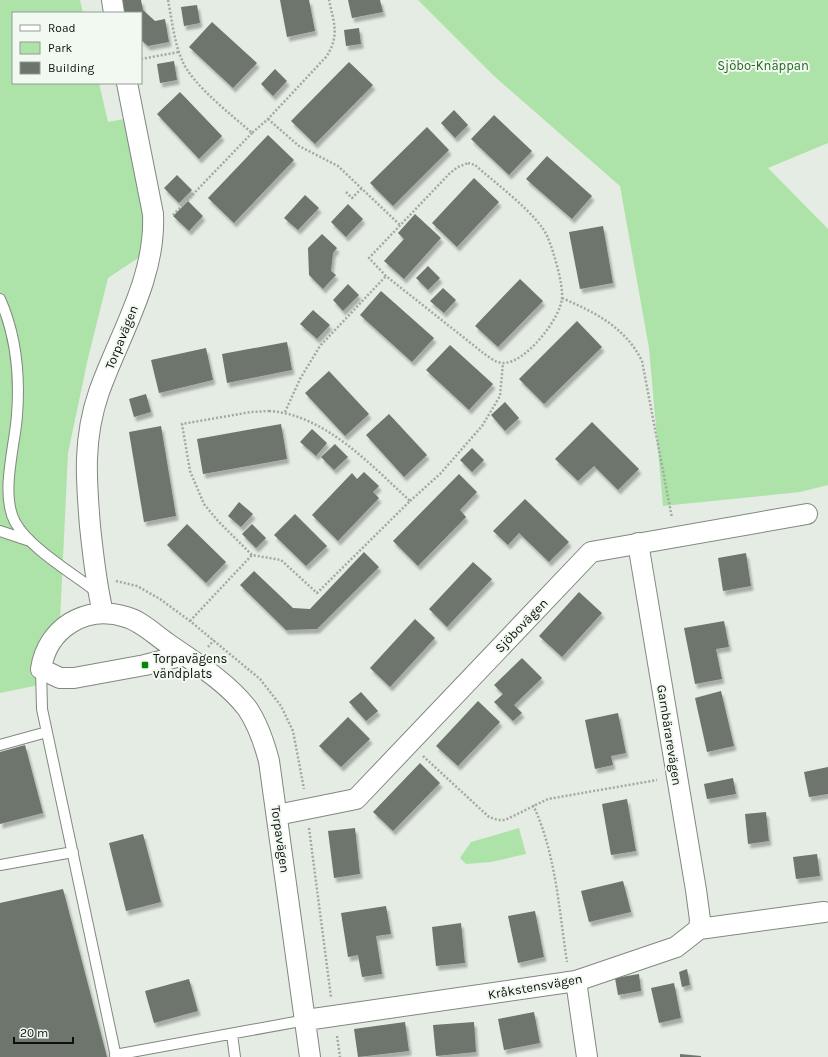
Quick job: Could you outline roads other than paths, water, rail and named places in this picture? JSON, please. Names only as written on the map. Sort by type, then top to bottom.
[{"type":"street","points":[[112,0],[114,12]]},
{"type":"street","name":"Torpavägen","points":[[103,613],[98,593],[87,484],[86,456],[89,428],[99,392],[145,276],[154,236],[153,214],[127,84]]},
{"type":"street","name":"Sjöbovägen","points":[[277,815],[356,799],[591,552],[638,542],[807,514]]},
{"type":"street","name":"Garnbärarevägen","points":[[638,542],[698,904],[700,920],[699,929]]},
{"type":"street","name":"Torpavägen","points":[[41,669],[45,651],[55,635],[81,617],[103,613],[122,616],[139,623],[211,674],[239,699],[254,720],[264,742],[269,761],[310,1057]]},
{"type":"street","points":[[41,669],[60,678],[74,678],[146,665],[184,655]]},
{"type":"street","name":"Kråkstensvägen","points":[[306,1020],[576,981],[676,946],[699,929],[824,912]]},
{"type":"street","points":[[576,981],[587,1057]]},
{"type":"lane","points":[[0,299],[11,333],[18,384],[17,415],[9,497],[15,522],[30,541],[98,593]]},
{"type":"lane","points":[[0,531],[30,541]]},
{"type":"lane","points":[[41,669],[42,709],[116,1056],[306,1020]]},
{"type":"lane","points":[[0,745],[47,732]]},
{"type":"lane","points":[[0,865],[73,852]]},
{"type":"lane","points":[[232,1034],[235,1057]]},
{"type":"place","name":"Torpavägens vändplats","points":[[145,665]]},
{"type":"park label","name":"Sjöbo-Knäppan","points":[[763,65]]}]
